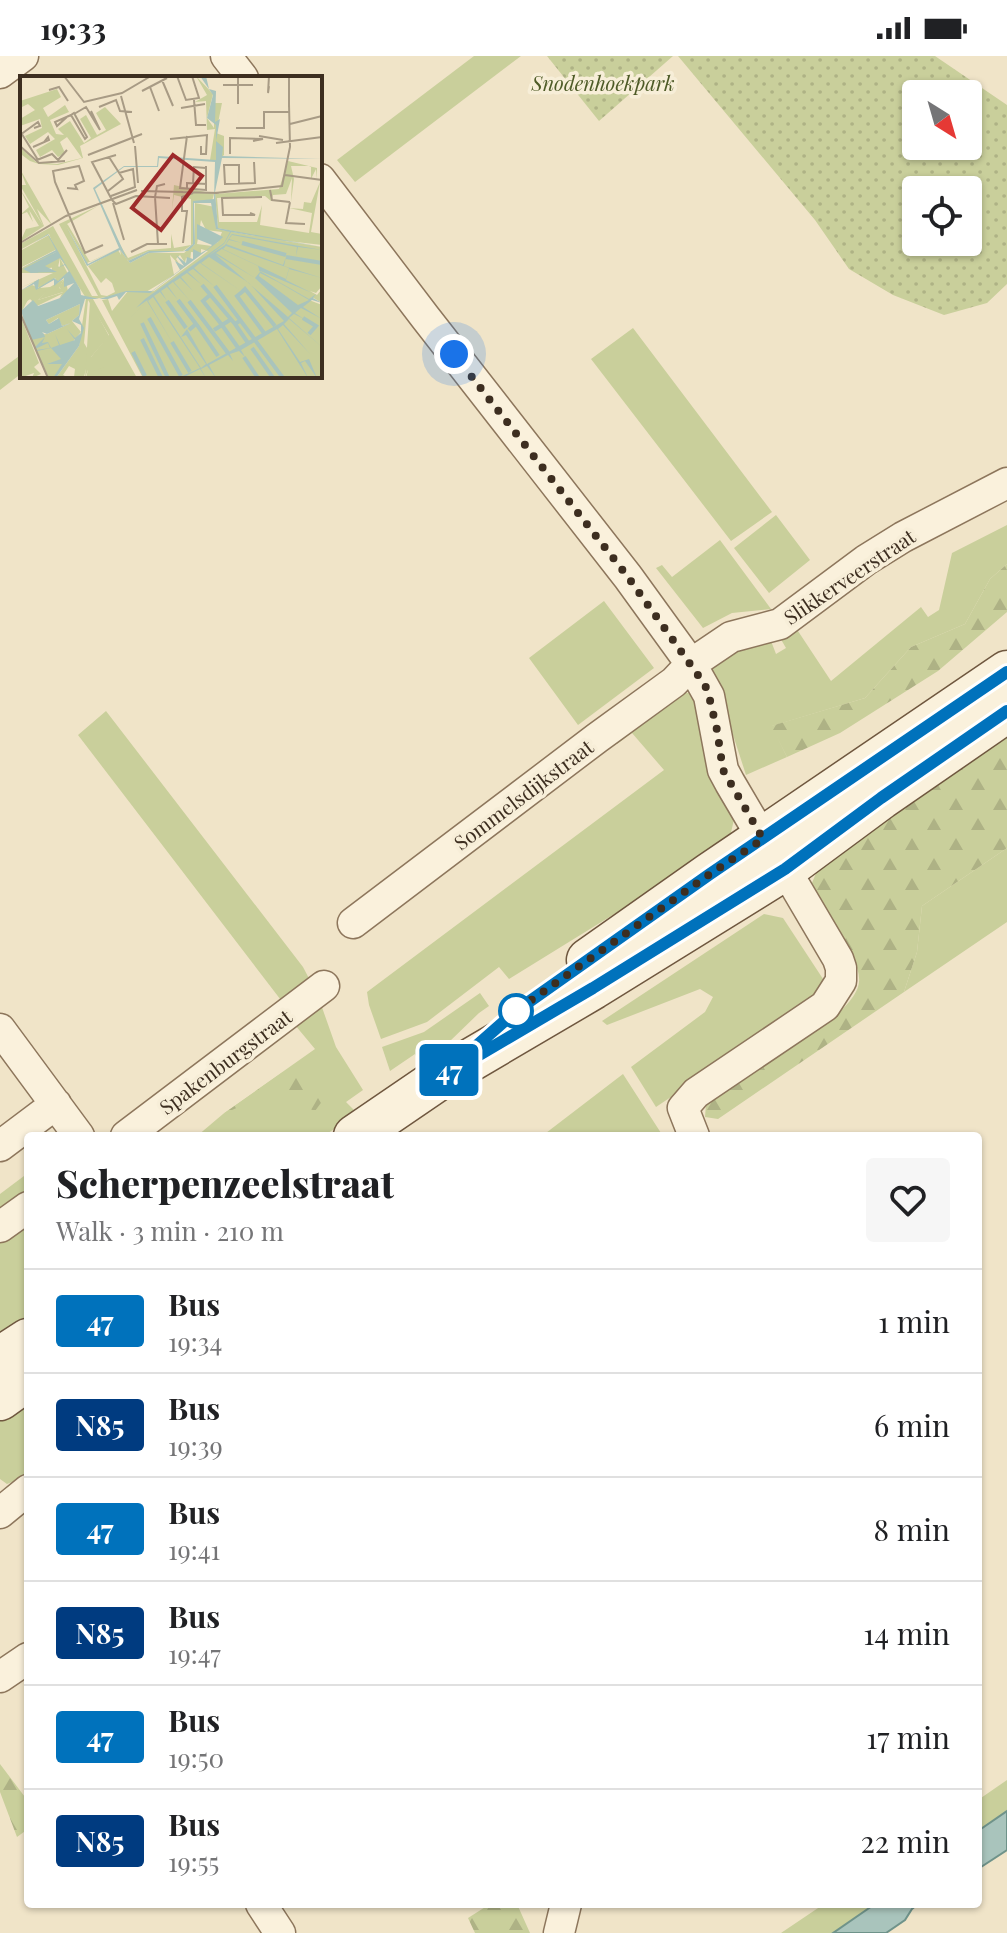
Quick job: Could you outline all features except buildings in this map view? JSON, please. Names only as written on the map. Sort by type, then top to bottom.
[{"type":"street","points":[[0,73],[23,56]]},
{"type":"street","points":[[226,56],[241,76]]},
{"type":"street","points":[[322,182],[628,577],[691,664],[709,696],[723,770],[838,959],[841,981],[825,1006],[696,1093],[683,1108],[692,1132]]},
{"type":"street","name":"Slikkerveerstraat","points":[[691,664],[731,637],[780,624],[866,560],[903,537],[1007,483]]},
{"type":"street","name":"Sommelsdijkstraat","points":[[353,923],[674,682],[691,664]]},
{"type":"street","points":[[361,1132],[440,1078],[593,988],[774,854],[1007,672]]},
{"type":"street","points":[[774,854],[881,798],[1007,711]]},
{"type":"street","name":"Spakenburgstraat","points":[[131,1132],[324,986]]},
{"type":"street","points":[[0,1029],[76,1132]]},
{"type":"street","points":[[0,1146],[56,1104]]},
{"type":"street","points":[[0,1227],[24,1210]]},
{"type":"street","points":[[0,1358],[24,1343]]},
{"type":"street","points":[[0,1399],[24,1382]]},
{"type":"street","points":[[0,1513],[24,1493]]},
{"type":"street","points":[[0,1677],[24,1661]]},
{"type":"street","points":[[264,1908],[280,1933]]},
{"type":"street","points":[[559,1933],[565,1908]]},
{"type":"green space","points":[[474,56],[521,56],[355,182],[337,160]]},
{"type":"green space","name":"Snodenhoekpark","points":[[547,56],[673,56],[599,121]]},
{"type":"green space","name":"Snodenhoekpark","points":[[678,56],[935,56],[970,80],[902,80],[902,160],[982,160],[982,88],[1007,105],[1007,284],[987,303],[944,315],[893,295],[849,269],[815,220]]},
{"type":"green space","points":[[633,328],[772,512],[731,541],[591,359]]},
{"type":"green space","points":[[20,355],[20,375],[0,390],[0,370]]},
{"type":"green space","points":[[776,515],[810,560],[769,593],[734,548]]},
{"type":"green space","points":[[1007,525],[1007,564],[990,579],[965,624],[911,647],[865,698],[772,726],[787,757],[746,775],[712,670],[727,651],[771,641],[776,654],[786,648],[779,636],[796,628],[831,681],[921,607],[928,617],[939,610],[952,553]]},
{"type":"green space","points":[[720,540],[771,609],[732,613],[703,628],[656,568],[662,565],[672,577]]},
{"type":"green space","points":[[1007,564],[1007,612],[938,671],[840,733],[787,757],[771,726],[865,698],[911,647],[965,624],[990,579]]},
{"type":"green space","points":[[604,601],[654,668],[578,725],[529,658]]},
{"type":"green space","points":[[683,692],[699,695],[735,815],[730,837],[624,908],[509,979],[499,967],[427,1022],[381,1039],[367,992],[664,770],[632,733],[617,744],[614,740]]},
{"type":"green space","points":[[106,711],[303,967],[314,988],[287,1008],[78,735]]},
{"type":"green space","points":[[1007,720],[1007,848],[922,906],[917,952],[904,992],[718,1119],[705,1117],[706,1104],[830,1021],[848,1003],[858,987],[854,960],[810,888],[822,858]]},
{"type":"green space","points":[[1007,848],[1007,922],[904,992],[917,952],[922,906]]},
{"type":"green space","points":[[764,914],[783,918],[825,982],[813,1002],[656,1107],[631,1067],[705,1012],[713,997],[700,989],[607,1025],[602,1021]]},
{"type":"green space","points":[[480,993],[489,1006],[448,1043],[451,1048],[422,1069],[415,1054],[390,1071],[382,1047],[424,1032]]},
{"type":"green space","points":[[318,996],[336,1047],[363,1090],[346,1102],[357,1113],[330,1132],[202,1132],[315,1049],[290,1019]]},
{"type":"green space","points":[[283,1072],[342,1074],[315,1111],[270,1093],[223,1114]]},
{"type":"green space","points":[[623,1074],[660,1132],[547,1132]]},
{"type":"green space","points":[[24,1176],[24,1199],[0,1216],[0,1194]]},
{"type":"green space","points":[[24,1227],[24,1331],[0,1347],[0,1243]]},
{"type":"green space","points":[[24,1391],[24,1478],[7,1484],[0,1479],[0,1409]]},
{"type":"green space","points":[[0,1764],[24,1796],[24,1832],[17,1837],[0,1792]]},
{"type":"green space","points":[[1007,1780],[1007,1811],[982,1828],[982,1797]]},
{"type":"green space","points":[[484,1908],[519,1908],[530,1933],[475,1933],[468,1918]]},
{"type":"green space","points":[[818,1908],[869,1908],[833,1933],[781,1933]]},
{"type":"water","points":[[1007,1811],[1007,1850],[982,1866],[982,1828]]},
{"type":"water","points":[[869,1908],[913,1908],[905,1920],[886,1933],[833,1933]]},
{"type":"bus line","name":"47","points":[[1007,672],[710,874],[516,1011],[440,1078],[785,869],[1007,711]]},
{"type":"route","points":[[454,354],[628,577],[705,685],[717,730],[723,770],[763,839],[516,1011]]}]
